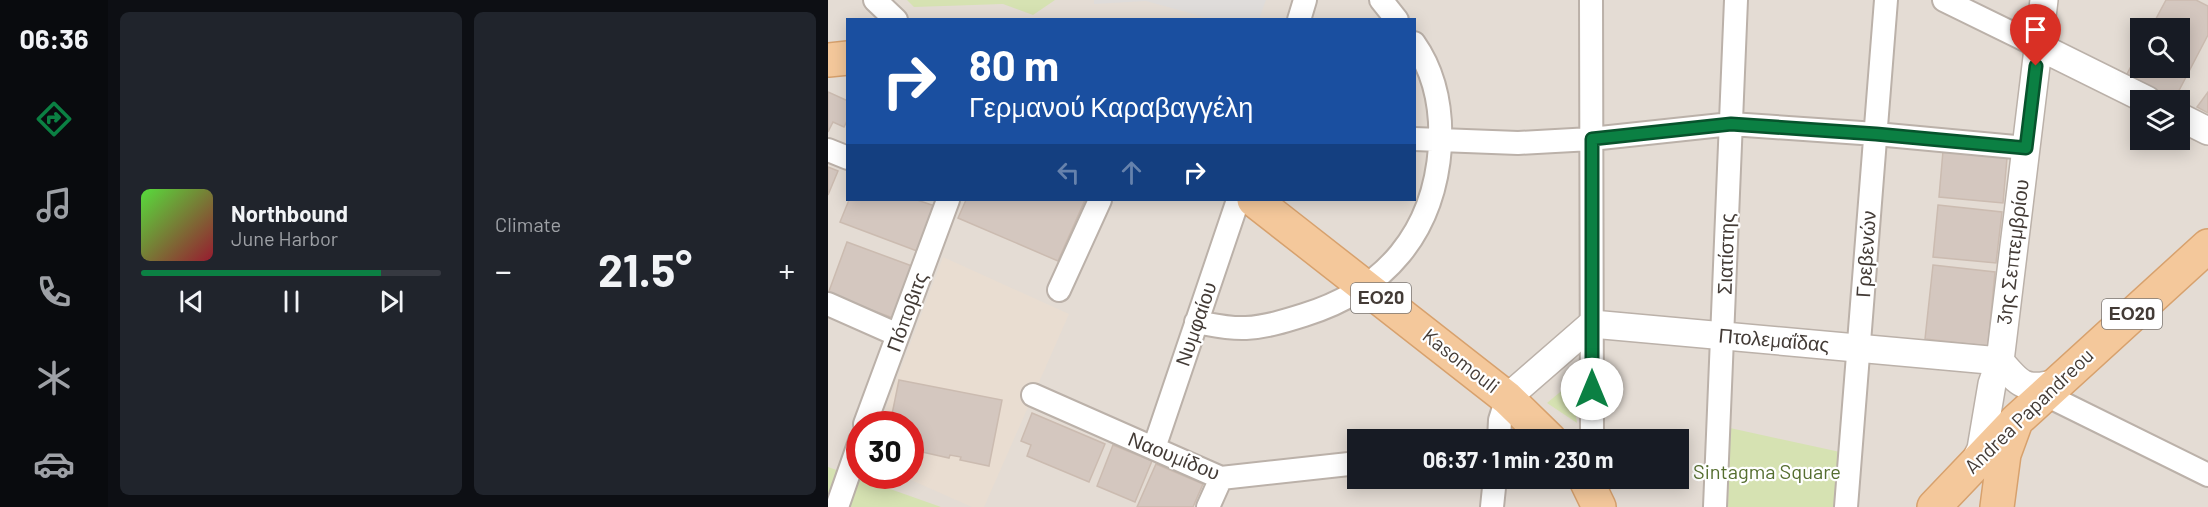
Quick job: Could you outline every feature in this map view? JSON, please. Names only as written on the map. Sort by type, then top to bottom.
[{"type":"main road","points":[[828,60],[846,58]]},
{"type":"main road","name":"Kasomouli","points":[[1255,201],[1507,398],[1539,429]]},
{"type":"main road","name":"Andrea Papandreou","points":[[1942,497],[2051,388],[2208,246]]},
{"type":"main road","name":"ΕΟ20","points":[[1989,503],[2009,436],[1996,441]]},
{"type":"main road","name":"ΕΟ20","points":[[1942,497],[1967,482],[1980,488],[1989,503]]},
{"type":"street","points":[[875,0],[894,18]]},
{"type":"street","points":[[1300,18],[1305,0]]},
{"type":"street","points":[[1381,0],[1395,18]]},
{"type":"street","points":[[1592,0],[1592,429]]},
{"type":"street","name":"Σιατίστης","points":[[1714,507],[1736,0]]},
{"type":"street","name":"Γρεβενών","points":[[1846,507],[1886,0]]},
{"type":"street","points":[[1944,0],[2130,92]]},
{"type":"street","name":"3ης Σεπτεμβρίου","points":[[1996,441],[2003,394],[2000,361],[2044,0]]},
{"type":"street","points":[[1196,322],[1226,328],[1267,326],[1311,313],[1350,297],[1367,287],[1398,256],[1426,210],[1434,187],[1440,142],[1438,97],[1431,75],[1416,47]]},
{"type":"street","points":[[2190,122],[2208,131]]},
{"type":"street","points":[[1416,140],[1518,143],[1592,139],[1731,124],[2026,148]]},
{"type":"street","points":[[828,150],[846,157]]},
{"type":"street","name":"Πόποβιτς","points":[[871,411],[948,201]]},
{"type":"street","points":[[1059,290],[1100,201]]},
{"type":"street","name":"Νυμφαίου","points":[[1154,448],[1238,201]]},
{"type":"street","points":[[828,304],[898,335]]},
{"type":"street","points":[[1500,429],[1507,398],[1592,324]]},
{"type":"street","name":"Πτολεμαΐδας","points":[[1592,324],[2000,361]]},
{"type":"street","points":[[2000,361],[2017,382],[2029,387],[2051,388],[2208,475]]},
{"type":"street","name":"Ναουμίδου","points":[[1033,395],[1221,478],[1347,464]]},
{"type":"street","points":[[1208,507],[1221,478]]},
{"type":"street","points":[[837,507],[846,481]]},
{"type":"street","points":[[1492,507],[1494,489]]},
{"type":"shaded area","points":[[828,0],[2208,0],[2208,507],[828,507]]},
{"type":"shaded area","points":[[1094,0],[1266,0],[1259,18],[1208,18],[1146,1],[1094,4]]},
{"type":"shaded area","points":[[943,257],[1069,314],[984,507],[972,507],[924,486],[924,411],[885,411]]},
{"type":"green space","points":[[907,0],[1055,0],[1033,15],[1003,4],[914,7]]},
{"type":"green space","points":[[1571,383],[1577,423],[1547,403]]},
{"type":"green space","name":"Sintagma Square","points":[[1730,428],[1840,452],[1834,507],[1728,507]]},
{"type":"green space","points":[[828,467],[846,473],[846,489],[890,489],[941,507],[828,507]]},
{"type":"building","points":[[2166,0],[2196,0],[2208,6],[2208,35],[2190,69],[2190,18],[2156,18]]},
{"type":"building","points":[[2130,78],[2186,78],[2179,90],[2154,90]]},
{"type":"building","points":[[828,92],[846,100],[846,123],[844,127],[833,122],[828,132]]},
{"type":"building","points":[[2208,92],[2208,113],[2197,107]]},
{"type":"building","points":[[1943,151],[2007,158],[2003,203],[1939,197]]},
{"type":"building","points":[[828,167],[838,171],[828,195]]},
{"type":"building","points":[[849,201],[920,201],[935,206],[917,251],[840,222]]},
{"type":"building","points":[[966,201],[1085,201],[1058,261],[958,218]]},
{"type":"building","points":[[1938,205],[2002,212],[1996,263],[1933,257]]},
{"type":"building","points":[[847,242],[912,266],[893,318],[828,294]]},
{"type":"building","points":[[1933,265],[1995,272],[1988,346],[1925,339]]},
{"type":"building","points":[[899,380],[1002,400],[989,466],[960,460],[961,457],[950,455],[949,458],[924,452],[924,411],[893,411]]},
{"type":"building","points":[[1032,413],[1105,444],[1089,482],[1027,456],[1031,445],[1021,441]]},
{"type":"building","points":[[1113,445],[1152,461],[1135,502],[1097,486]]},
{"type":"building","points":[[1156,464],[1203,484],[1193,507],[1137,507]]},
{"type":"route","points":[[1592,389],[1592,139],[1731,124],[2026,148],[2036,66]]}]
